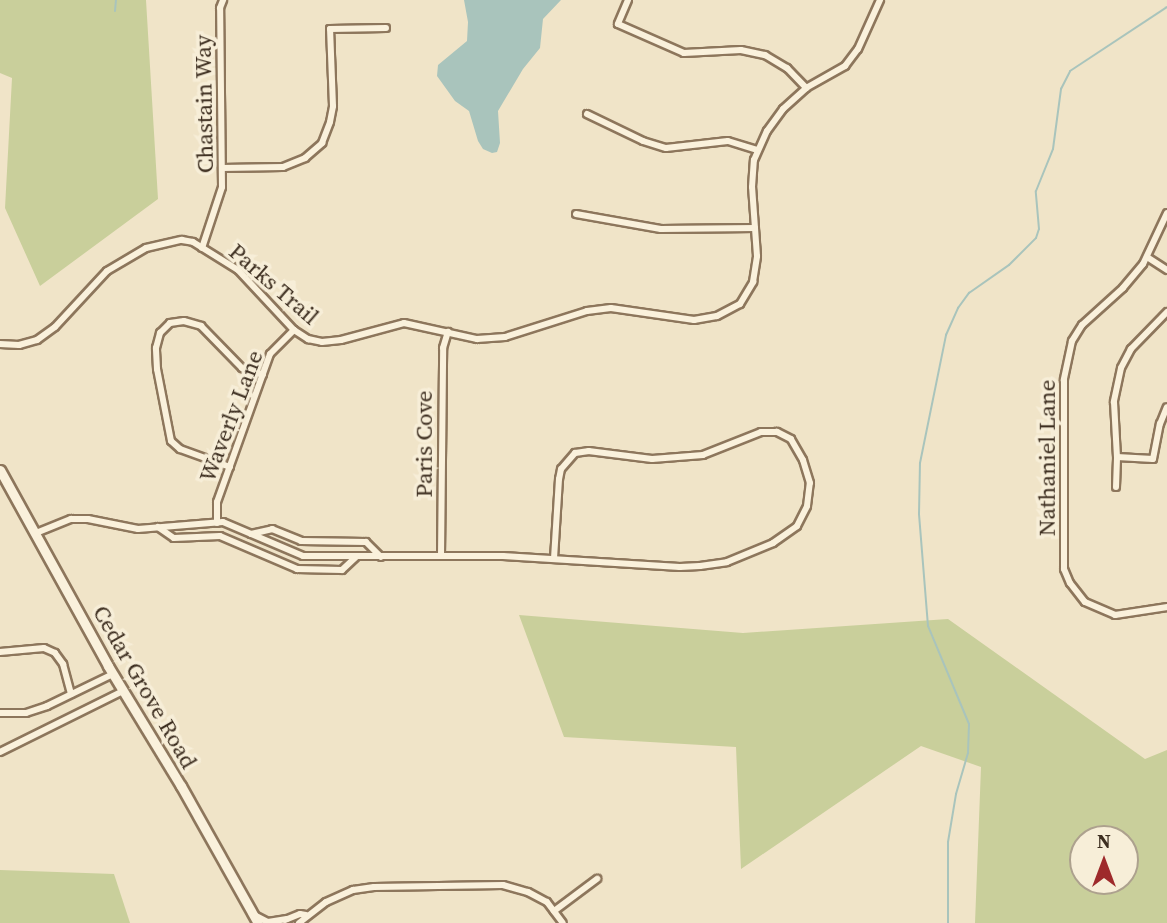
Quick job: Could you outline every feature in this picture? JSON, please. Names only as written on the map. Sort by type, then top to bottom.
[{"type":"main road","name":"Cedar Grove Road","points":[[0,470],[113,674],[181,786],[258,923]]},
{"type":"street","name":"Chastain Way","points":[[202,248],[222,187],[220,8],[223,0]]},
{"type":"street","points":[[628,0],[618,24],[684,53],[741,50],[765,55],[787,68],[806,88]]},
{"type":"street","name":"Parks Trail","points":[[0,344],[19,345],[37,340],[55,327],[107,271],[146,248],[182,240],[202,248],[237,270],[294,330],[308,339],[322,342],[341,340],[404,323],[477,339],[505,337],[587,311],[611,308],[694,320],[717,316],[740,304],[753,282],[757,256],[752,187],[754,159],[758,150],[783,109],[806,88],[845,66],[858,49],[880,0]]},
{"type":"street","points":[[222,168],[283,167],[305,158],[322,143],[330,122],[333,106],[330,29],[386,28]]},
{"type":"street","points":[[587,114],[643,141],[666,148],[728,141],[758,150]]},
{"type":"street","name":"Nathaniel Lane","points":[[1167,213],[1147,257],[1123,288],[1082,325],[1072,341],[1065,362],[1064,569],[1074,592],[1085,602],[1107,613],[1135,615],[1167,607]]},
{"type":"street","points":[[576,214],[661,229],[755,228]]},
{"type":"street","points":[[1147,257],[1167,270]]},
{"type":"street","points":[[1116,487],[1118,457],[1114,402],[1121,368],[1131,349],[1167,312]]},
{"type":"street","points":[[230,467],[180,449],[171,441],[157,369],[156,348],[160,333],[170,323],[184,321],[201,326],[242,368],[263,375]]},
{"type":"street","name":"Waverly Lane","points":[[217,523],[217,502],[270,354],[294,330]]},
{"type":"street","name":"Paris Cove","points":[[441,556],[443,348],[449,332]]},
{"type":"street","points":[[1118,457],[1153,459],[1160,424],[1167,407]]},
{"type":"street","points":[[36,533],[71,519],[138,529],[223,522],[303,556],[441,556],[700,566],[727,562],[773,544],[797,526],[807,506],[810,483],[803,460],[791,439],[777,432],[761,432],[728,447],[693,456],[652,459],[589,451],[575,453],[561,469],[558,479],[554,559]]},
{"type":"street","points":[[158,527],[174,538],[220,536],[297,569],[342,569],[356,557]]},
{"type":"street","points":[[249,534],[272,529],[301,541],[366,542],[381,556]]},
{"type":"street","points":[[0,652],[44,648],[55,653],[63,664],[71,694]]},
{"type":"street","points":[[0,713],[26,713],[113,674]]},
{"type":"street","points":[[0,752],[123,691]]},
{"type":"street","points":[[554,911],[597,879]]},
{"type":"street","points":[[299,923],[306,915],[354,890],[374,887],[503,885],[528,892],[547,902],[563,923]]},
{"type":"street","points":[[252,913],[268,922],[288,919]]},
{"type":"street","points":[[280,923],[300,914],[306,915]]},
{"type":"green space","points":[[0,0],[146,0],[158,199],[40,286],[5,208],[12,78],[0,73]]},
{"type":"green space","points":[[519,615],[743,633],[948,619],[1145,759],[1167,750],[1167,923],[975,923],[981,767],[921,746],[741,869],[736,747],[564,737]]},
{"type":"green space","points":[[0,870],[114,874],[130,923],[0,923]]},
{"type":"water","points":[[464,0],[561,0],[543,19],[540,48],[523,69],[498,111],[500,143],[497,152],[492,153],[483,149],[478,141],[469,111],[455,101],[437,76],[438,65],[467,41],[468,22]]},
{"type":"waterway","points":[[115,11],[116,0]]},
{"type":"waterway","points":[[948,923],[948,842],[956,794],[968,753],[969,724],[928,626],[919,514],[920,463],[946,335],[958,308],[969,293],[1009,265],[1036,238],[1039,229],[1036,191],[1053,149],[1061,89],[1070,71],[1167,7]]}]
